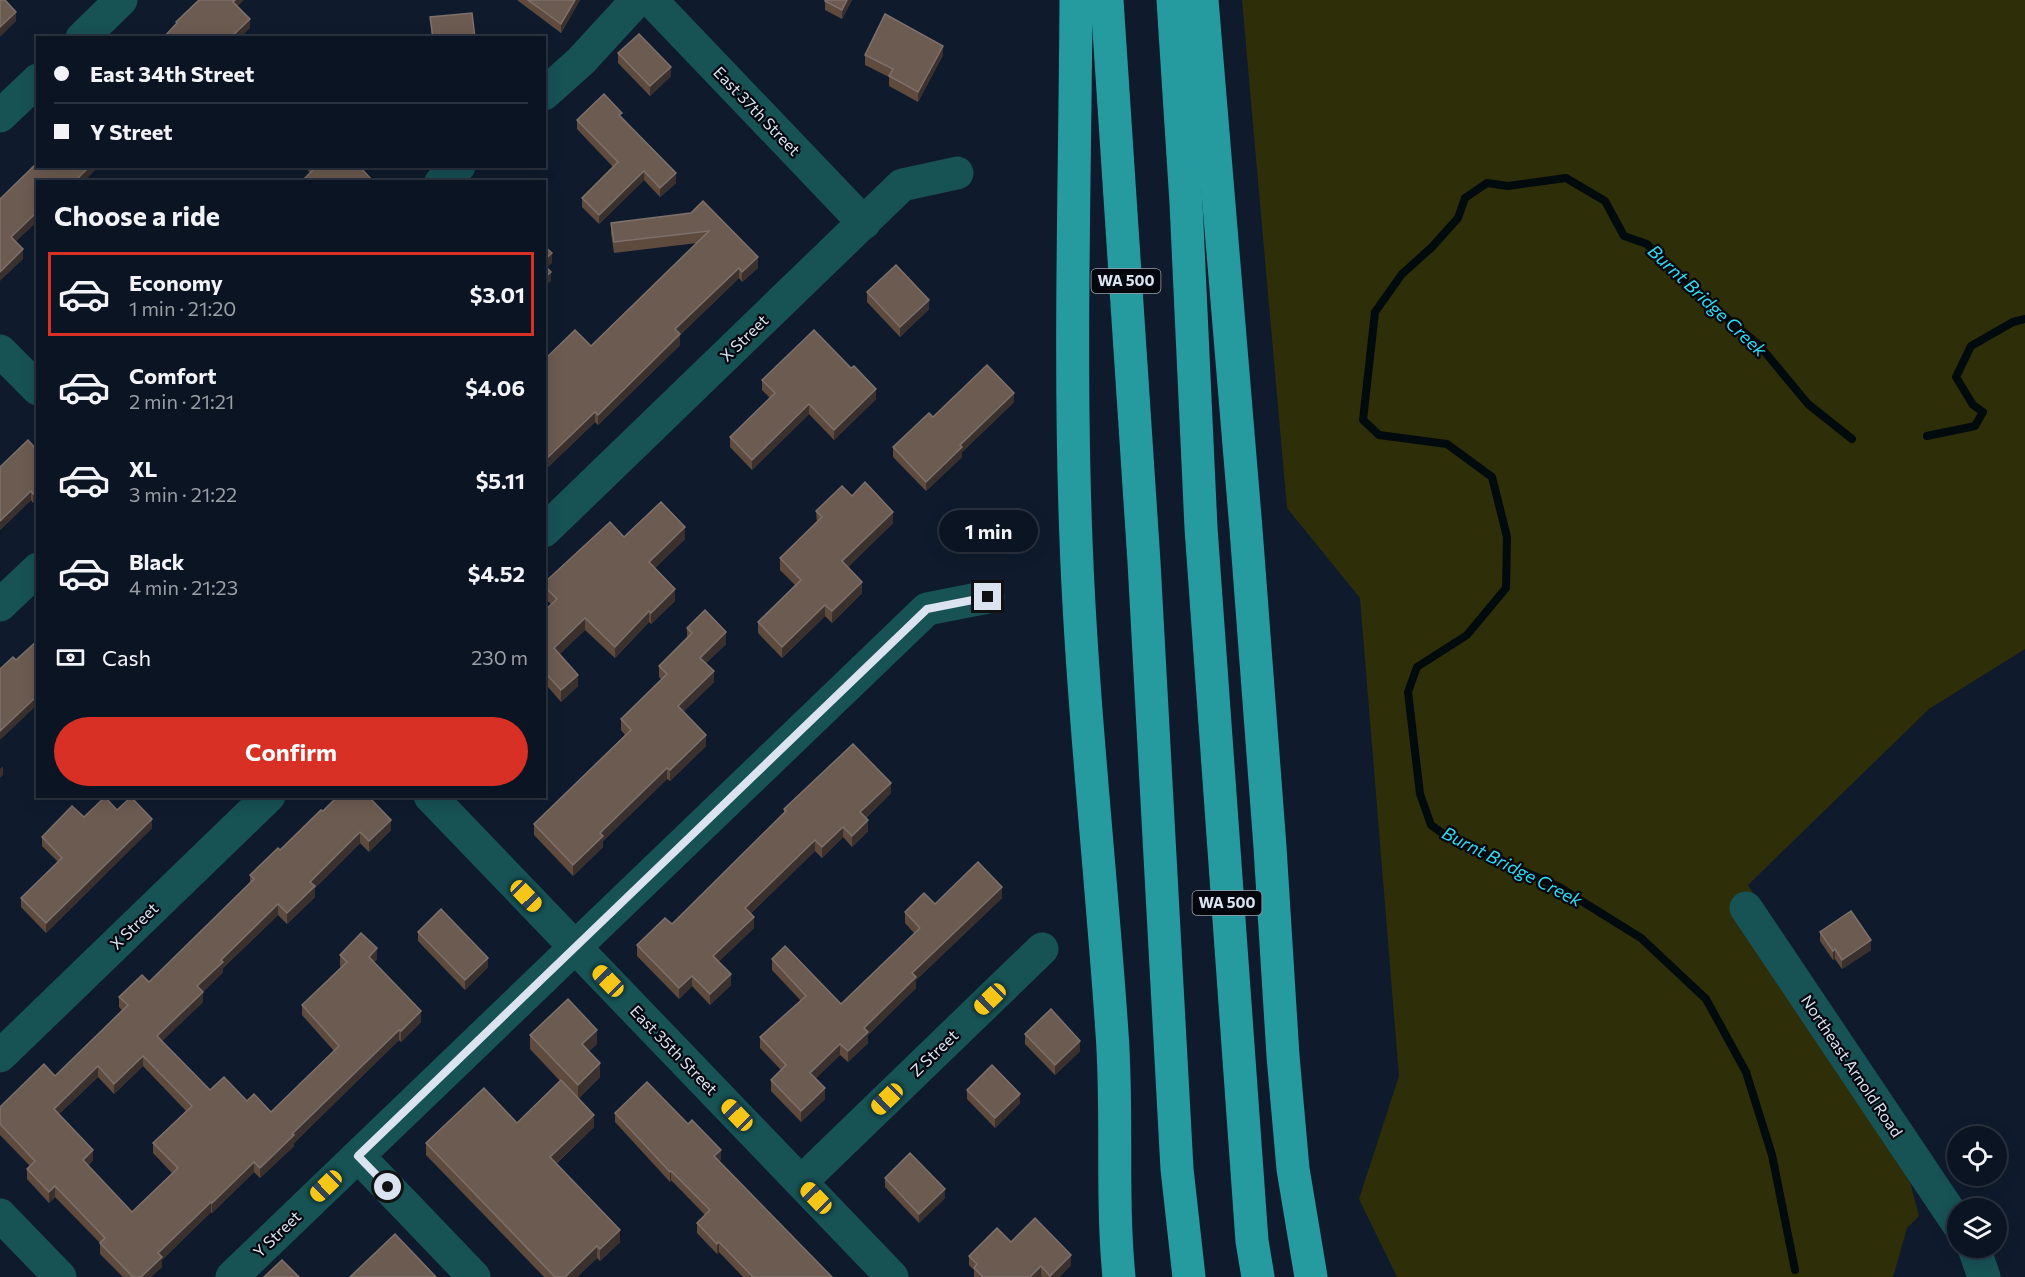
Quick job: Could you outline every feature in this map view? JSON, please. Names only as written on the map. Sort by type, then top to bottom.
[{"type":"highway","points":[[1076,0],[1072,432],[1075,532],[1083,674],[1113,1037],[1115,1228],[1119,1277]]},
{"type":"highway","name":"WA 500","points":[[1107,0],[1144,562],[1178,1169],[1189,1277]]},
{"type":"highway","name":"WA 500","points":[[1173,0],[1186,203],[1202,540],[1251,1229],[1258,1277]]},
{"type":"highway","points":[[1202,0],[1248,553],[1283,1056],[1293,1169],[1311,1277]]},
{"type":"street","points":[[84,36],[121,0]]},
{"type":"street","points":[[546,92],[581,61],[637,0]]},
{"type":"street","name":"East 37th Street","points":[[651,0],[864,223]]},
{"type":"street","points":[[0,116],[36,82]]},
{"type":"street","points":[[443,180],[457,168]]},
{"type":"street","name":"X Street","points":[[546,529],[902,185],[957,172]]},
{"type":"street","points":[[0,351],[36,387]]},
{"type":"street","points":[[0,605],[36,571]]},
{"type":"street","name":"Y Street","points":[[231,1277],[927,609],[988,597]]},
{"type":"street","name":"X Street","points":[[0,1056],[267,798]]},
{"type":"street","name":"East 35th Street","points":[[432,798],[892,1277]]},
{"type":"street","name":"Northeast Arnold Road","points":[[1746,908],[1947,1208]]},
{"type":"street","name":"Z Street","points":[[801,1182],[1042,949]]},
{"type":"street","points":[[358,1156],[474,1277]]},
{"type":"street","points":[[0,1215],[60,1277]]},
{"type":"street","points":[[1977,1258],[1984,1277]]},
{"type":"shaded area","points":[[1242,0],[2025,0],[2025,649],[1929,709],[1748,885],[1890,1107],[1919,1216],[1907,1228],[1893,1277],[1397,1277],[1359,1199],[1399,1076],[1360,598],[1287,508]]},
{"type":"building","points":[[0,0],[5,0],[16,12],[0,27]]},
{"type":"building","points":[[199,0],[235,0],[233,2],[250,19],[232,36],[165,36]]},
{"type":"building","points":[[528,0],[575,0],[561,24]]},
{"type":"building","points":[[825,0],[847,0],[842,10]]},
{"type":"building","points":[[472,13],[475,36],[433,36],[430,17]]},
{"type":"building","points":[[885,14],[943,46],[918,92],[889,76],[893,69],[865,55]]},
{"type":"building","points":[[639,34],[671,67],[650,86],[618,53]]},
{"type":"building","points":[[604,94],[622,113],[619,115],[676,173],[660,188],[644,171],[599,215],[582,198],[618,162],[577,120]]},
{"type":"building","points":[[36,164],[36,168],[88,168],[76,180],[36,180],[36,213],[11,237],[23,249],[0,272],[0,199]]},
{"type":"building","points":[[361,168],[372,180],[303,180],[314,169]]},
{"type":"building","points":[[703,201],[758,257],[742,272],[739,268],[675,329],[680,334],[598,415],[595,412],[546,459],[546,358],[575,330],[591,346],[709,231],[614,242],[611,223],[691,213]]},
{"type":"building","points":[[546,248],[552,253],[546,258]]},
{"type":"building","points":[[896,265],[929,300],[900,327],[867,292]]},
{"type":"building","points":[[546,267],[551,272],[546,276]]},
{"type":"building","points":[[814,330],[851,368],[854,366],[876,389],[834,430],[809,404],[752,460],[730,437],[775,393],[762,380]]},
{"type":"building","points":[[987,365],[1014,393],[960,445],[962,447],[926,482],[893,447],[929,413],[933,417]]},
{"type":"building","points":[[28,440],[36,449],[36,492],[33,494],[31,491],[0,521],[0,467]]},
{"type":"building","points":[[865,482],[893,512],[842,561],[862,582],[832,611],[825,605],[782,647],[758,622],[801,580],[780,558],[822,517],[816,511],[842,486],[852,496]]},
{"type":"building","points":[[661,502],[685,527],[649,562],[675,589],[651,613],[649,611],[615,647],[585,618],[554,648],[578,675],[561,690],[548,676],[546,678],[546,609],[557,599],[546,588],[546,581],[610,522],[624,537]]},
{"type":"building","points":[[705,610],[726,632],[700,658],[714,671],[678,706],[706,735],[670,770],[667,768],[600,833],[603,836],[573,865],[534,824],[631,730],[621,719],[667,674],[659,666],[692,633],[687,628]]},
{"type":"building","points":[[36,642],[36,697],[0,731],[0,669],[13,657],[16,660]]},
{"type":"building","points":[[853,744],[891,783],[860,812],[868,820],[852,836],[843,827],[822,847],[815,840],[745,908],[754,917],[713,956],[731,974],[710,994],[692,976],[679,988],[637,945],[665,918],[672,924],[786,811],[784,809]]},
{"type":"building","points":[[104,798],[117,810],[132,798],[152,819],[46,923],[21,898],[62,858],[42,837],[72,806],[84,817]]},
{"type":"building","points":[[336,798],[370,798],[391,820],[369,841],[360,832],[310,882],[315,886],[287,913],[278,904],[197,986],[203,992],[157,1036],[210,1090],[224,1077],[247,1101],[254,1094],[271,1112],[339,1046],[302,1005],[347,962],[340,955],[361,933],[377,948],[369,957],[421,1011],[292,1134],[294,1135],[260,1168],[254,1162],[158,1253],[162,1257],[141,1277],[133,1277],[100,1243],[105,1238],[55,1186],[49,1192],[27,1169],[35,1161],[0,1124],[0,1107],[44,1064],[55,1076],[128,1005],[119,997],[142,975],[149,982],[254,879],[250,875],[278,848],[280,850],[321,810],[323,811]],"holes":[[[143,1056],[192,1106],[153,1143],[178,1168],[132,1212],[83,1160],[93,1150],[54,1109],[98,1066],[114,1084]]]},
{"type":"building","points":[[978,862],[1002,887],[912,973],[916,977],[864,1028],[868,1032],[848,1051],[840,1044],[810,1073],[825,1088],[801,1111],[771,1080],[786,1065],[760,1037],[806,996],[772,959],[785,946],[841,1004],[920,928],[905,912],[924,893],[935,904]]},
{"type":"building","points":[[441,909],[488,958],[465,980],[418,932]]},
{"type":"building","points":[[1851,911],[1871,940],[1842,960],[1820,932]]},
{"type":"building","points":[[568,999],[597,1030],[582,1044],[600,1063],[578,1085],[530,1035]]},
{"type":"building","points":[[1051,1009],[1080,1041],[1055,1065],[1025,1034]]},
{"type":"building","points":[[992,1065],[1020,1094],[995,1118],[967,1090]]},
{"type":"building","points":[[561,1080],[594,1115],[550,1157],[620,1230],[600,1249],[597,1246],[565,1277],[555,1277],[426,1143],[484,1088],[517,1123]]},
{"type":"building","points":[[647,1082],[688,1124],[692,1120],[721,1150],[714,1156],[832,1277],[753,1277],[697,1223],[710,1210],[670,1172],[615,1113]]},
{"type":"building","points":[[910,1153],[945,1189],[919,1214],[885,1178]]},
{"type":"building","points":[[1035,1218],[1071,1255],[1050,1276],[1041,1266],[1030,1277],[983,1277],[974,1268],[977,1264],[969,1256],[997,1228],[1011,1242]]},
{"type":"building","points":[[395,1234],[436,1277],[350,1277]]},
{"type":"building","points":[[282,1260],[299,1277],[264,1277]]},
{"type":"waterway","name":"Burnt Bridge Creek","points":[[1795,1270],[1772,1155],[1746,1072],[1706,999],[1641,938],[1559,887],[1449,838],[1431,825],[1420,794],[1408,692],[1417,667],[1467,635],[1506,588],[1507,537],[1492,477],[1447,444],[1379,435],[1363,420],[1375,312],[1402,274],[1432,247],[1458,218],[1465,198],[1487,183],[1508,186],[1566,178],[1605,201],[1624,236],[1647,244],[1670,270],[1759,345],[1808,404],[1852,439]]},
{"type":"waterway","name":"Burnt Bridge Creek","points":[[1927,436],[1975,426],[1983,412],[1973,405],[1956,377],[1971,346],[2013,322],[2025,319]]},
{"type":"route","points":[[388,1187],[358,1156],[927,609],[988,597]]}]
